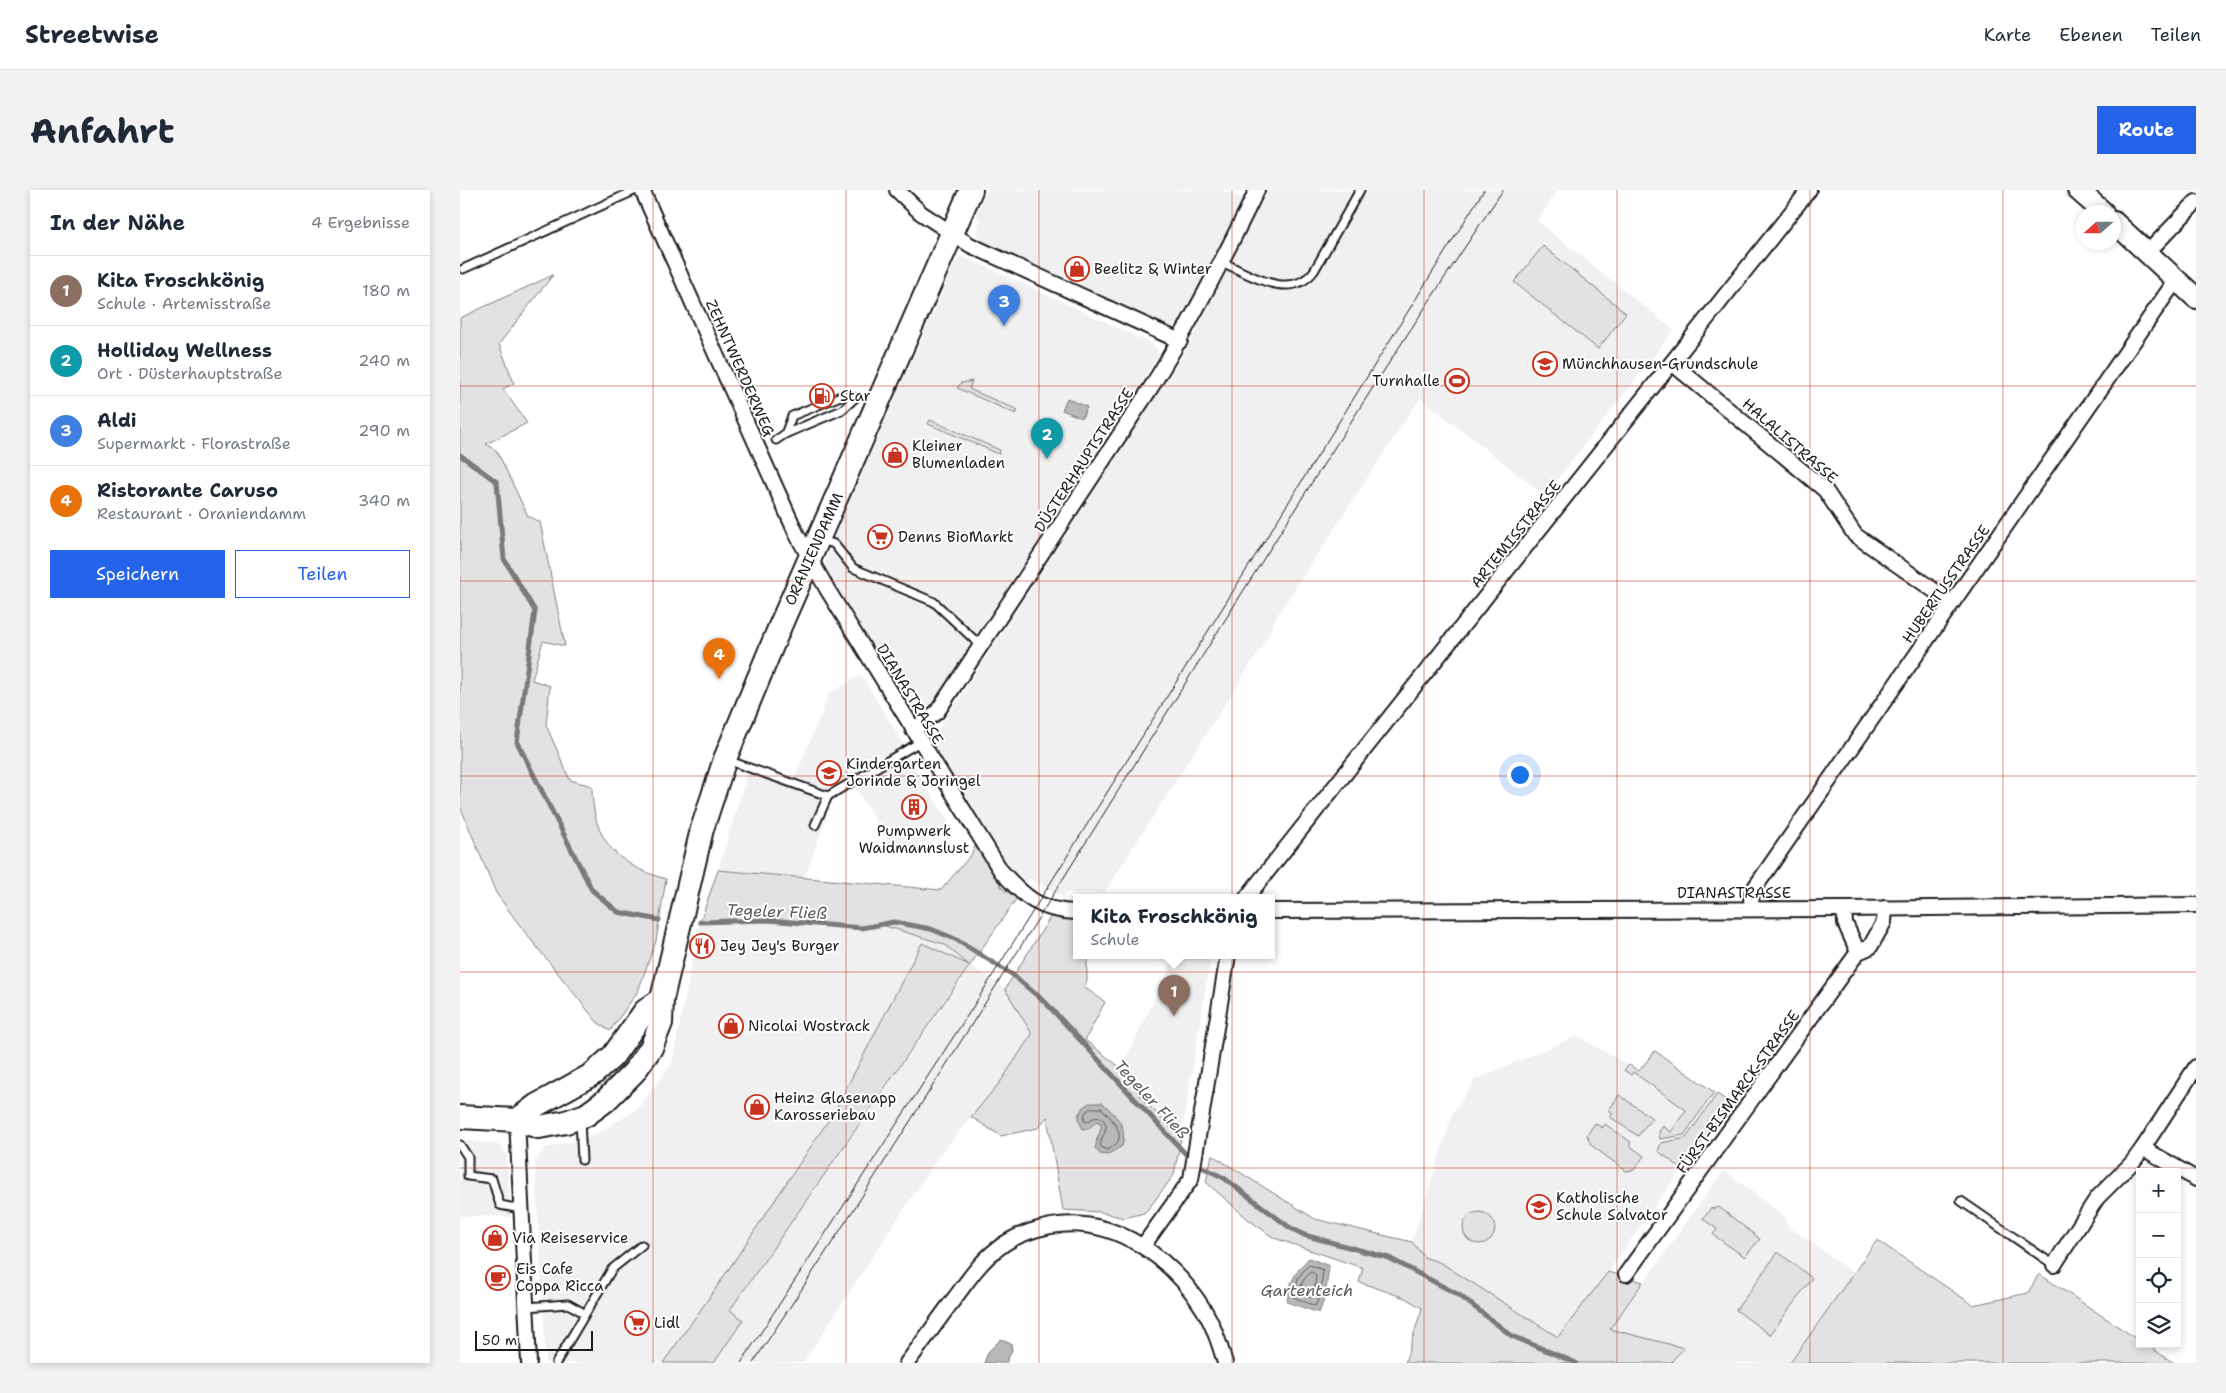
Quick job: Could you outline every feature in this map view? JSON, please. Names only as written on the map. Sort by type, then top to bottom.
[{"type":"main road","name":"ORANIENDAMM","points":[[580,1118],[605,1101],[640,1064],[651,1048],[660,1023],[662,1000],[702,829],[726,759],[762,668],[971,190]]},
{"type":"main road","points":[[2078,190],[2095,205]]},
{"type":"main road","points":[[2121,228],[2196,298]]},
{"type":"main road","points":[[517,1120],[537,1105],[593,1074],[613,1056],[645,1011],[662,1000]]},
{"type":"main road","points":[[460,1117],[517,1120],[539,1127],[580,1118]]},
{"type":"street","name":"ZEHNTWERDERWEG","points":[[642,190],[809,559]]},
{"type":"street","points":[[897,190],[921,213],[970,246],[1180,341]]},
{"type":"street","name":"DÜSTERHAUPTSTRASSE","points":[[913,730],[937,712],[1180,341],[1222,262],[1257,190]]},
{"type":"street","name":"ARTEMISSTRASSE","points":[[1249,894],[1810,190]]},
{"type":"street","points":[[2148,253],[2196,202]]},
{"type":"street","name":"HUBERTUSSTRASSE","points":[[1752,910],[1751,897],[1754,889],[2176,280]]},
{"type":"street","name":"HALALISTRASSE","points":[[1672,363],[1825,490],[1855,535],[1952,603]]},
{"type":"street","name":"DIANASTRASSE","points":[[809,559],[1000,871],[1021,894],[1044,907],[1073,912]]},
{"type":"street","name":"DIANASTRASSE","points":[[1275,911],[1752,910],[2196,905]]},
{"type":"street","name":"FÜRST-BISMARCK-STRASSE","points":[[1626,1274],[1858,952],[1870,947],[1884,922],[1885,908]]},
{"type":"street","points":[[1844,909],[1845,923],[1858,952]]},
{"type":"street","points":[[1143,1246],[1191,1179],[1227,959]]},
{"type":"street","points":[[2054,1265],[2097,1198],[2143,1148],[2196,1068]]},
{"type":"street","points":[[517,1120],[529,1363]]},
{"type":"street","points":[[2143,1148],[2196,1179]]},
{"type":"street","points":[[907,1363],[969,1278],[995,1250],[1009,1240],[1044,1227],[1077,1224],[1111,1231],[1143,1246],[1164,1262],[1186,1285],[1205,1311],[1218,1338],[1225,1363]]},
{"type":"lane","points":[[463,269],[636,190]]},
{"type":"lane","points":[[1222,262],[1275,285],[1298,284],[1308,279],[1360,190]]},
{"type":"lane","points":[[776,440],[785,434],[842,410],[854,398],[843,395],[792,416],[785,434]]},
{"type":"lane","points":[[818,539],[834,544],[853,568],[934,602],[981,646]]},
{"type":"lane","points":[[815,825],[828,796],[920,742]]},
{"type":"lane","points":[[726,759],[828,796]]},
{"type":"lane","points":[[580,1118],[582,1160]]},
{"type":"lane","points":[[460,1145],[468,1157],[468,1176],[492,1179],[500,1205],[521,1209]]},
{"type":"lane","points":[[1961,1201],[2054,1265]]},
{"type":"lane","points":[[556,1363],[584,1313],[612,1269],[642,1245]]},
{"type":"lane","points":[[526,1307],[568,1304],[584,1313]]},
{"type":"shaded area","points":[[987,190],[1222,190],[1243,199],[1182,320],[1172,326],[1167,326],[983,242],[977,232],[980,218],[976,216]]},
{"type":"shaded area","points":[[1268,190],[1558,190],[1537,221],[1674,330],[1545,495],[1420,398],[1275,619],[1268,637],[1104,893],[1065,893],[1063,898],[1030,878],[1027,883],[1005,867],[936,747],[935,735],[1186,351]]},
{"type":"shaded area","points":[[1543,246],[1626,313],[1598,349],[1514,282]]},
{"type":"shaded area","points":[[960,257],[965,257],[1153,344],[1158,350],[1158,357],[934,701],[928,705],[921,706],[912,704],[905,699],[827,570],[825,562],[833,539],[896,396],[956,261]]},
{"type":"shaded area","points":[[553,275],[499,344],[514,383],[503,389],[527,423],[486,444],[497,451],[528,516],[540,522],[565,646],[543,641],[532,680],[550,686],[546,725],[570,780],[592,786],[593,805],[597,821],[602,835],[610,847],[633,866],[666,879],[656,941],[638,991],[610,1031],[597,1022],[496,893],[460,806],[460,318]]},
{"type":"shaded area","points":[[972,381],[969,389],[1018,410],[1016,414],[957,388],[961,383]]},
{"type":"shaded area","points":[[930,420],[1000,450],[999,454],[928,424]]},
{"type":"shaded area","name":"Kindergarten Jorinde & Joringel","points":[[861,675],[905,746],[848,780],[853,789],[832,801],[805,877],[718,870],[751,762],[795,778],[829,694]]},
{"type":"shaded area","points":[[907,756],[951,826],[909,852],[892,849],[856,788]]},
{"type":"shaded area","points":[[975,846],[1003,889],[1017,898],[730,1310],[743,1320],[714,1363],[663,1363],[718,1285],[834,1112],[922,943],[969,965],[944,944],[882,925],[862,928],[768,920],[700,922],[718,870],[941,890],[971,855]]},
{"type":"shaded area","points":[[1053,913],[1073,919],[1073,959],[1087,959],[1087,981],[1084,987],[1105,1002],[1085,1040],[1121,1068],[1145,1102],[1181,1138],[1174,1175],[1144,1213],[1124,1218],[1100,1212],[1063,1210],[1047,1117],[1038,1128],[1001,1136],[971,1117],[1001,1081],[1032,1034],[1005,989]],"holes":[[[1089,1103],[1122,1146],[1096,1140],[1101,1133],[1102,1124],[1097,1121],[1091,1125],[1078,1115]]]},
{"type":"shaded area","points":[[768,920],[862,928],[882,925],[944,944],[971,966],[1005,989],[1032,1034],[1001,1081],[938,1157],[803,1363],[714,1363],[743,1320],[730,1310],[971,967],[922,943],[834,1112],[718,1285],[663,1363],[546,1363],[535,1162],[545,1148],[591,1137],[625,1117],[640,1106],[672,1063],[700,922]]},
{"type":"shaded area","points":[[1174,959],[1210,959],[1181,1138],[1145,1102],[1121,1068]]},
{"type":"shaded area","name":"Katholische Schule Salvator","points":[[1577,1036],[1639,1071],[1655,1051],[1729,1102],[1584,1306],[1558,1338],[1441,1263],[1424,1257],[1412,1242],[1453,1112],[1476,1079]]},
{"type":"shaded area","points":[[1655,1051],[1714,1092],[1684,1135],[1660,1139],[1659,1132],[1663,1126],[1671,1132],[1686,1110],[1633,1072],[1631,1075],[1624,1070],[1629,1065],[1639,1071]]},
{"type":"shaded area","points":[[1717,1094],[1729,1102],[1682,1169],[1658,1151],[1661,1143],[1686,1138]]},
{"type":"shaded area","points":[[1619,1095],[1652,1118],[1638,1136],[1610,1117],[1613,1113],[1609,1110]]},
{"type":"shaded area","points":[[1595,1123],[1602,1128],[1605,1124],[1631,1142],[1629,1145],[1644,1156],[1634,1170],[1626,1171],[1591,1145],[1587,1135]]},
{"type":"shaded area","points":[[460,1140],[497,1144],[507,1155],[510,1217],[460,1216]]},
{"type":"shaded area","points":[[1212,1155],[1315,1219],[1412,1242],[1424,1257],[1441,1263],[1558,1337],[1608,1272],[1643,1282],[1610,1329],[1684,1348],[1671,1362],[1674,1363],[1405,1363],[1422,1308],[1405,1298],[1359,1282],[1363,1268],[1274,1238],[1249,1220],[1206,1182]]},
{"type":"shaded area","name":"Katholische Schule Salvator","points":[[1724,1170],[1785,1217],[1789,1227],[1854,1273],[1790,1363],[1674,1363],[1670,1362],[1683,1348],[1610,1329]]},
{"type":"shaded area","points":[[1719,1207],[1760,1239],[1745,1257],[1713,1235],[1717,1229],[1703,1219],[1711,1208]]},
{"type":"shaded area","points":[[1479,1212],[1490,1217],[1495,1228],[1490,1239],[1479,1244],[1468,1239],[1463,1228],[1468,1217]]},
{"type":"shaded area","points":[[1877,1240],[1973,1305],[2028,1293],[2039,1274],[2136,1338],[2136,1348],[2151,1348],[2174,1363],[1790,1363]]},
{"type":"shaded area","points":[[1778,1252],[1812,1278],[1770,1335],[1736,1310]]},
{"type":"water","points":[[1067,398],[1087,407],[1082,418],[1062,410]]},
{"type":"water","points":[[1089,1103],[1103,1103],[1120,1122],[1122,1127],[1122,1146],[1107,1155],[1100,1154],[1095,1148],[1102,1124],[1097,1121],[1088,1129],[1083,1129],[1079,1122],[1080,1112]]},
{"type":"water","name":"Gartenteich","points":[[1309,1258],[1329,1266],[1325,1297],[1319,1313],[1287,1302],[1294,1278]]},
{"type":"water","points":[[1001,1339],[1011,1344],[1012,1350],[1006,1363],[984,1363],[988,1352]]},
{"type":"waterway","name":"Tegeler Fließ","points":[[460,455],[497,482],[504,559],[535,611],[517,742],[592,890],[618,912],[659,920]]},
{"type":"waterway","name":"Tegeler Fließ","points":[[700,922],[768,920],[862,928],[894,922],[931,929],[955,939],[1013,975],[1046,1003],[1194,1163],[1224,1178],[1289,1227],[1304,1235],[1389,1258],[1459,1295],[1512,1336],[1576,1363]]},
{"type":"tram line","points":[[741,1363],[971,1010],[1484,190]]},
{"type":"tram line","points":[[753,1363],[942,1071],[1313,481],[1503,190]]},
{"type":"place","name":"Beelitz & Winter","points":[[1077,269]]},
{"type":"place","name":"Aldi","points":[[1004,326]]},
{"type":"place","name":"Münchhausen-Grundschule","points":[[1545,364]]},
{"type":"place","name":"Turnhalle","points":[[1457,381]]},
{"type":"place","name":"Star","points":[[822,396]]},
{"type":"place","name":"Kleiner Blumenladen","points":[[895,455]]},
{"type":"place","name":"Holliday Wellness","points":[[1047,459]]},
{"type":"place","name":"Denns BioMarkt","points":[[880,537]]},
{"type":"place","name":"Ristorante Caruso","points":[[719,679]]},
{"type":"place","name":"Kindergarten Jorinde & Joringel","points":[[829,773]]},
{"type":"place","name":"Pumpwerk Waidmannslust","points":[[914,807]]},
{"type":"place","name":"Jey Jey's Burger","points":[[702,946]]},
{"type":"place","name":"Kita Froschkönig","points":[[1174,1016]]},
{"type":"place","name":"Nicolai Wostrack","points":[[731,1026]]},
{"type":"place","name":"Heinz Glasenapp Karosseriebau","points":[[757,1107]]},
{"type":"place","name":"Katholische Schule Salvator","points":[[1539,1207]]},
{"type":"place","name":"Via Reiseservice","points":[[495,1238]]},
{"type":"place","name":"Eis Cafe Coppa Ricca","points":[[498,1278]]},
{"type":"place","name":"Lidl","points":[[637,1323]]}]
